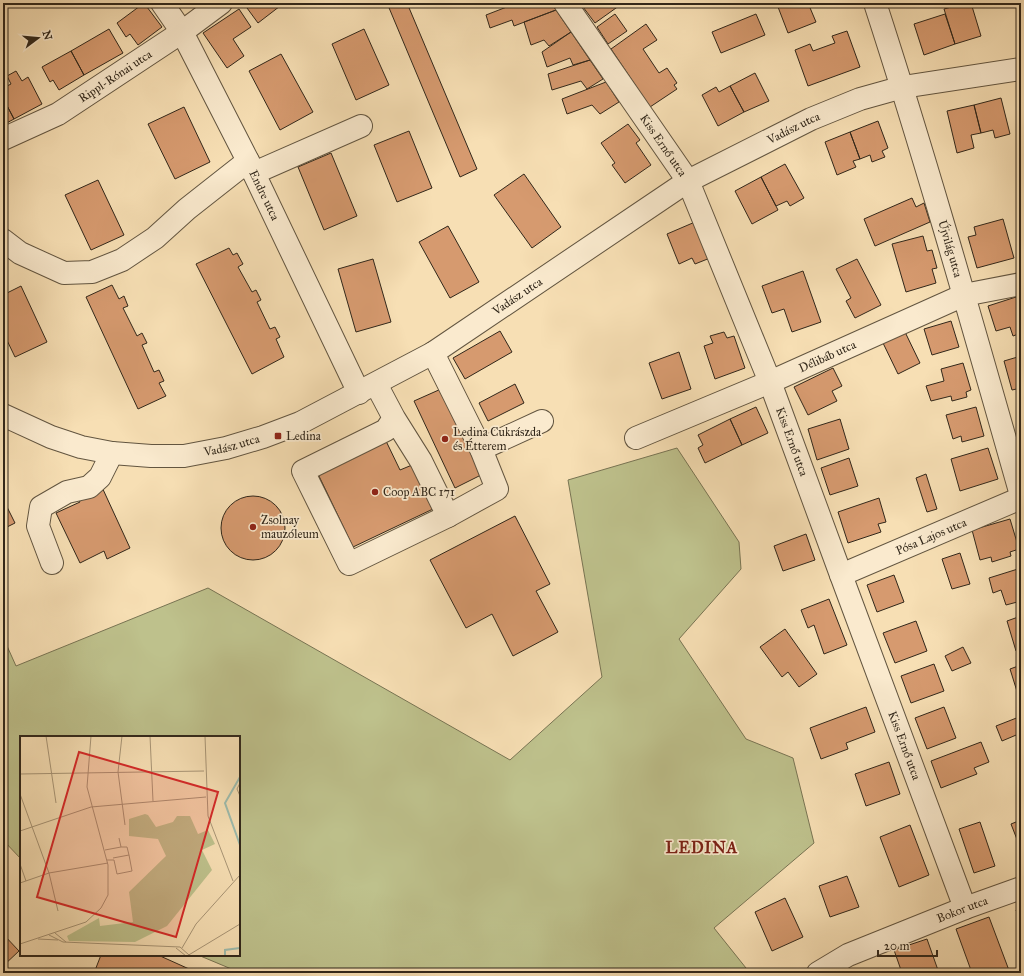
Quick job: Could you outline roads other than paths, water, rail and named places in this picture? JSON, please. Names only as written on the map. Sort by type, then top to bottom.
[{"type":"street","name":"Endre utca","points":[[162,3],[182,32],[367,388],[394,418],[421,461],[448,516]]},
{"type":"street","name":"Rippl-Rónai utca","points":[[3,139],[58,114],[182,32],[221,3]]},
{"type":"street","name":"Kiss Ernő utca","points":[[565,3],[688,181],[770,382],[840,575],[965,908]]},
{"type":"street","name":"Újvilág utca","points":[[876,3],[903,87],[1021,495]]},
{"type":"street","name":"Vadász utca","points":[[3,415],[51,437],[112,453],[151,456],[184,456],[226,448],[263,437],[300,423],[433,353],[688,181],[811,119],[860,99],[903,87],[1021,69]]},
{"type":"street","points":[[3,240],[20,253],[64,273],[92,272],[122,260],[154,238],[186,209],[251,167],[361,126]]},
{"type":"street","name":"Délibáb utca","points":[[636,438],[770,382],[964,295],[1021,284]]},
{"type":"street","points":[[394,418],[386,430],[303,471],[349,564],[448,516],[497,489],[481,449],[433,353]]},
{"type":"street","points":[[481,449],[542,421]]},
{"type":"street","points":[[52,562],[38,526],[41,507],[67,492],[89,487],[100,477],[112,453]]},
{"type":"street","name":"Pósa Lajos utca","points":[[840,575],[1021,498]]},
{"type":"street","name":"Bokor utca","points":[[818,973],[848,955],[965,908],[1021,888]]},
{"type":"place","name":"Ledina","points":[[278,436]]},
{"type":"place","name":"Ledina Cukrászda és Étterem","points":[[445,439]]},
{"type":"place","name":"Coop ABC 171","points":[[375,492]]},
{"type":"place","name":"Zsolnay mauzóleum","points":[[253,527]]},
{"type":"district","name":"LEDINA","points":[[702,847]]}]
